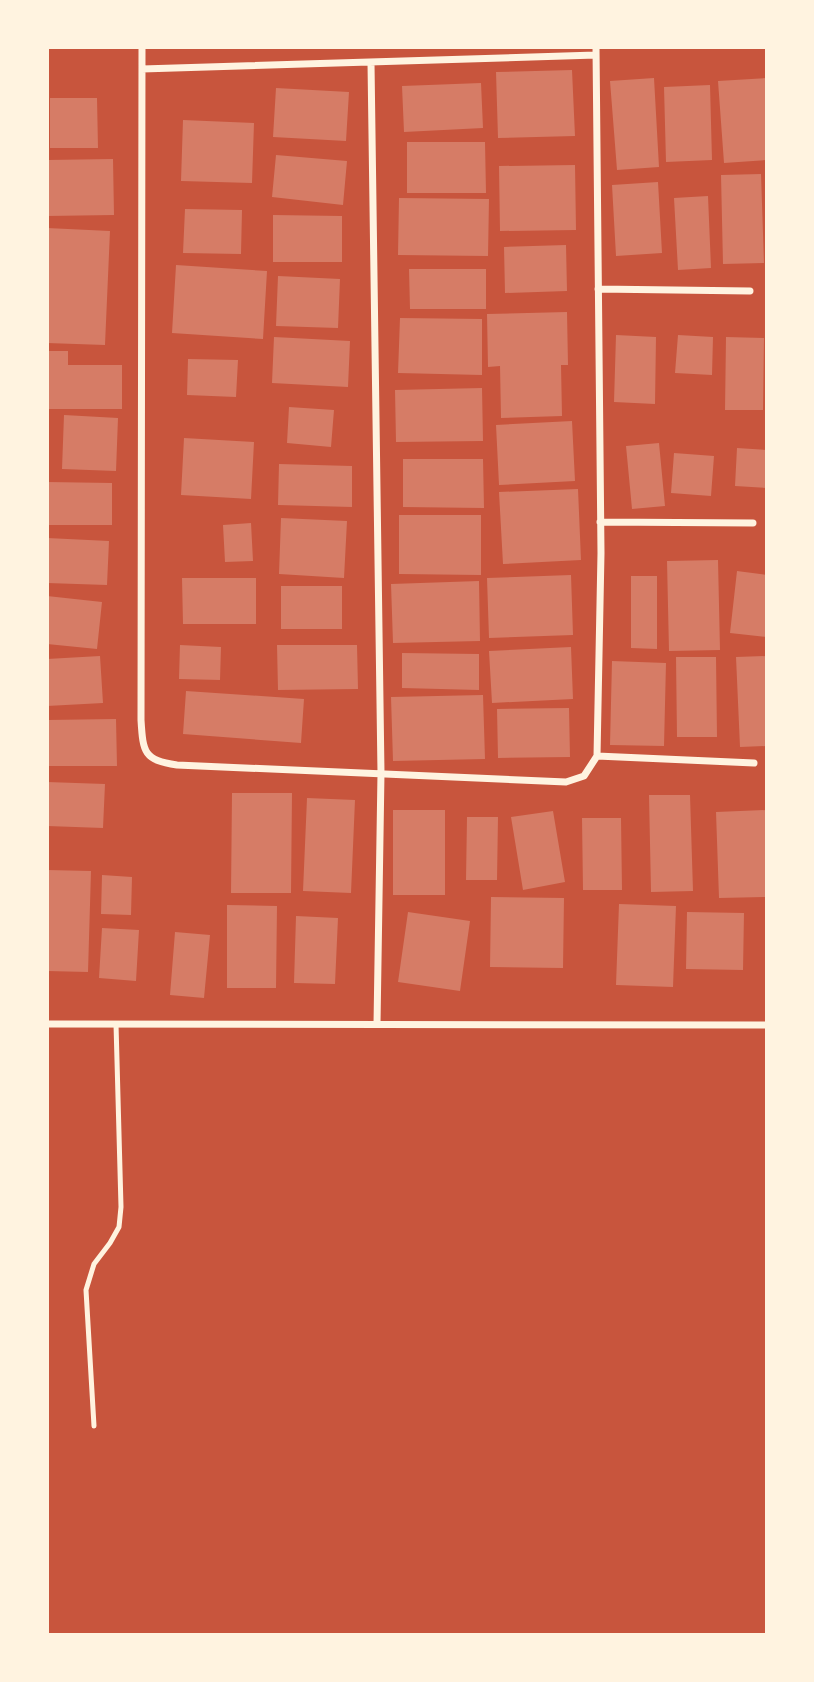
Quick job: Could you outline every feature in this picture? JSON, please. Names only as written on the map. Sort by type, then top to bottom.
[{"type":"street","points":[[142,47],[141,720],[143,746],[148,755],[156,761],[177,765],[566,782],[584,776],[597,756],[600,522],[596,51],[371,63],[142,69]]},
{"type":"street","points":[[371,63],[381,774],[377,1024]]},
{"type":"street","points":[[598,289],[750,291]]},
{"type":"street","points":[[600,522],[752,523]]},
{"type":"street","points":[[597,756],[754,763]]},
{"type":"street","points":[[47,1024],[767,1025]]},
{"type":"lane","points":[[94,1426],[86,1290],[94,1264],[119,1227],[121,1207],[116,1024]]},
{"type":"building","points":[[572,70],[575,136],[498,138],[496,72]]},
{"type":"building","points":[[654,78],[659,167],[617,170],[610,81]]},
{"type":"building","points":[[767,78],[767,160],[724,163],[718,81]]},
{"type":"building","points":[[481,83],[483,128],[404,132],[402,86]]},
{"type":"building","points":[[710,85],[712,160],[666,162],[664,87]]},
{"type":"building","points":[[276,88],[349,92],[346,141],[273,137]]},
{"type":"building","points":[[50,98],[97,98],[98,148],[50,148]]},
{"type":"building","points":[[183,120],[254,123],[252,183],[181,181]]},
{"type":"building","points":[[407,142],[485,142],[486,193],[407,193]]},
{"type":"building","points":[[276,155],[347,161],[343,205],[272,197]]},
{"type":"building","points":[[113,159],[114,215],[47,216],[47,160]]},
{"type":"building","points":[[575,165],[576,230],[500,231],[499,166]]},
{"type":"building","points":[[761,174],[764,263],[723,264],[721,175]]},
{"type":"building","points":[[658,182],[662,253],[616,256],[612,185]]},
{"type":"building","points":[[708,196],[711,268],[678,270],[674,198]]},
{"type":"building","points":[[399,198],[489,199],[488,256],[398,255]]},
{"type":"building","points":[[185,209],[242,210],[241,254],[183,253]]},
{"type":"building","points":[[273,215],[342,216],[342,262],[273,262]]},
{"type":"building","points":[[47,228],[110,231],[105,345],[47,343]]},
{"type":"building","points":[[566,245],[567,291],[505,293],[504,247]]},
{"type":"building","points":[[176,265],[267,271],[263,339],[172,333]]},
{"type":"building","points":[[409,269],[486,269],[486,309],[410,309]]},
{"type":"building","points":[[278,276],[340,279],[338,328],[276,326]]},
{"type":"building","points":[[567,312],[568,365],[561,365],[562,416],[501,418],[500,366],[488,367],[487,314]]},
{"type":"building","points":[[400,318],[482,319],[482,375],[398,373]]},
{"type":"building","points":[[616,335],[656,337],[655,404],[614,402]]},
{"type":"building","points":[[678,335],[713,337],[712,375],[675,373]]},
{"type":"building","points":[[274,337],[350,341],[348,387],[272,383]]},
{"type":"building","points":[[726,337],[764,338],[763,410],[725,410]]},
{"type":"building","points":[[47,351],[68,351],[68,365],[122,365],[122,409],[47,409]]},
{"type":"building","points":[[188,359],[238,360],[236,397],[187,395]]},
{"type":"building","points":[[482,388],[483,441],[396,442],[395,390]]},
{"type":"building","points":[[289,407],[334,410],[331,447],[287,443]]},
{"type":"building","points":[[64,415],[118,418],[116,471],[62,469]]},
{"type":"building","points":[[572,421],[575,481],[499,485],[496,425]]},
{"type":"building","points":[[184,438],[254,442],[251,499],[181,495]]},
{"type":"building","points":[[659,443],[665,506],[632,509],[626,446]]},
{"type":"building","points":[[737,448],[767,450],[767,488],[735,486]]},
{"type":"building","points":[[674,453],[714,456],[711,496],[671,493]]},
{"type":"building","points":[[403,459],[483,459],[484,508],[403,507]]},
{"type":"building","points":[[279,464],[352,466],[352,507],[278,505]]},
{"type":"building","points":[[47,482],[112,483],[112,525],[47,525]]},
{"type":"building","points":[[578,489],[581,560],[503,564],[499,492]]},
{"type":"building","points":[[399,515],[481,515],[481,575],[399,574]]},
{"type":"building","points":[[281,518],[347,521],[344,578],[279,574]]},
{"type":"building","points":[[251,523],[253,561],[225,562],[223,525]]},
{"type":"building","points":[[47,538],[109,541],[107,585],[47,583]]},
{"type":"building","points":[[718,560],[720,650],[669,651],[667,561]]},
{"type":"building","points":[[737,571],[767,575],[767,637],[730,633]]},
{"type":"building","points":[[571,575],[573,635],[489,638],[487,578]]},
{"type":"building","points":[[631,576],[657,576],[657,649],[631,648]]},
{"type":"building","points":[[182,578],[256,578],[256,624],[183,624]]},
{"type":"building","points":[[479,581],[480,641],[393,643],[391,584]]},
{"type":"building","points":[[281,586],[342,586],[342,629],[281,629]]},
{"type":"building","points":[[47,596],[102,602],[97,649],[47,644]]},
{"type":"building","points":[[180,645],[221,647],[220,680],[179,679]]},
{"type":"building","points":[[277,645],[357,645],[358,689],[278,690]]},
{"type":"building","points":[[571,647],[573,699],[492,703],[489,651]]},
{"type":"building","points":[[402,653],[479,654],[479,690],[402,688]]},
{"type":"building","points":[[100,656],[103,703],[47,706],[47,659]]},
{"type":"building","points":[[767,656],[767,746],[740,747],[736,657]]},
{"type":"building","points":[[676,657],[716,657],[717,737],[677,737]]},
{"type":"building","points":[[612,661],[666,663],[664,746],[610,745]]},
{"type":"building","points":[[186,691],[304,699],[301,743],[183,734]]},
{"type":"building","points":[[483,695],[485,759],[393,761],[391,697]]},
{"type":"building","points":[[569,708],[570,757],[498,758],[497,709]]},
{"type":"building","points":[[116,719],[117,766],[47,766],[47,720]]},
{"type":"building","points":[[47,782],[105,784],[103,828],[47,826]]},
{"type":"building","points":[[232,793],[292,793],[291,893],[231,893]]},
{"type":"building","points":[[649,795],[690,795],[693,891],[651,892]]},
{"type":"building","points":[[307,798],[355,800],[351,893],[303,891]]},
{"type":"building","points":[[393,810],[445,810],[445,895],[393,895]]},
{"type":"building","points":[[767,810],[767,897],[719,898],[716,812]]},
{"type":"building","points":[[553,811],[565,882],[523,890],[511,817]]},
{"type":"building","points":[[467,817],[498,817],[497,880],[466,880]]},
{"type":"building","points":[[582,818],[621,818],[622,890],[583,890]]},
{"type":"building","points":[[47,870],[91,871],[88,972],[47,971]]},
{"type":"building","points":[[102,875],[132,877],[131,915],[101,914]]},
{"type":"building","points":[[491,897],[564,898],[563,968],[490,967]]},
{"type":"building","points":[[619,904],[676,906],[673,987],[616,985]]},
{"type":"building","points":[[227,905],[277,906],[276,988],[227,988]]},
{"type":"building","points":[[408,912],[470,921],[460,991],[398,982]]},
{"type":"building","points":[[687,912],[744,913],[743,970],[686,969]]},
{"type":"building","points":[[296,916],[338,918],[335,984],[294,983]]},
{"type":"building","points":[[102,928],[139,930],[136,981],[99,978]]},
{"type":"building","points":[[175,932],[210,935],[204,998],[170,995]]}]
